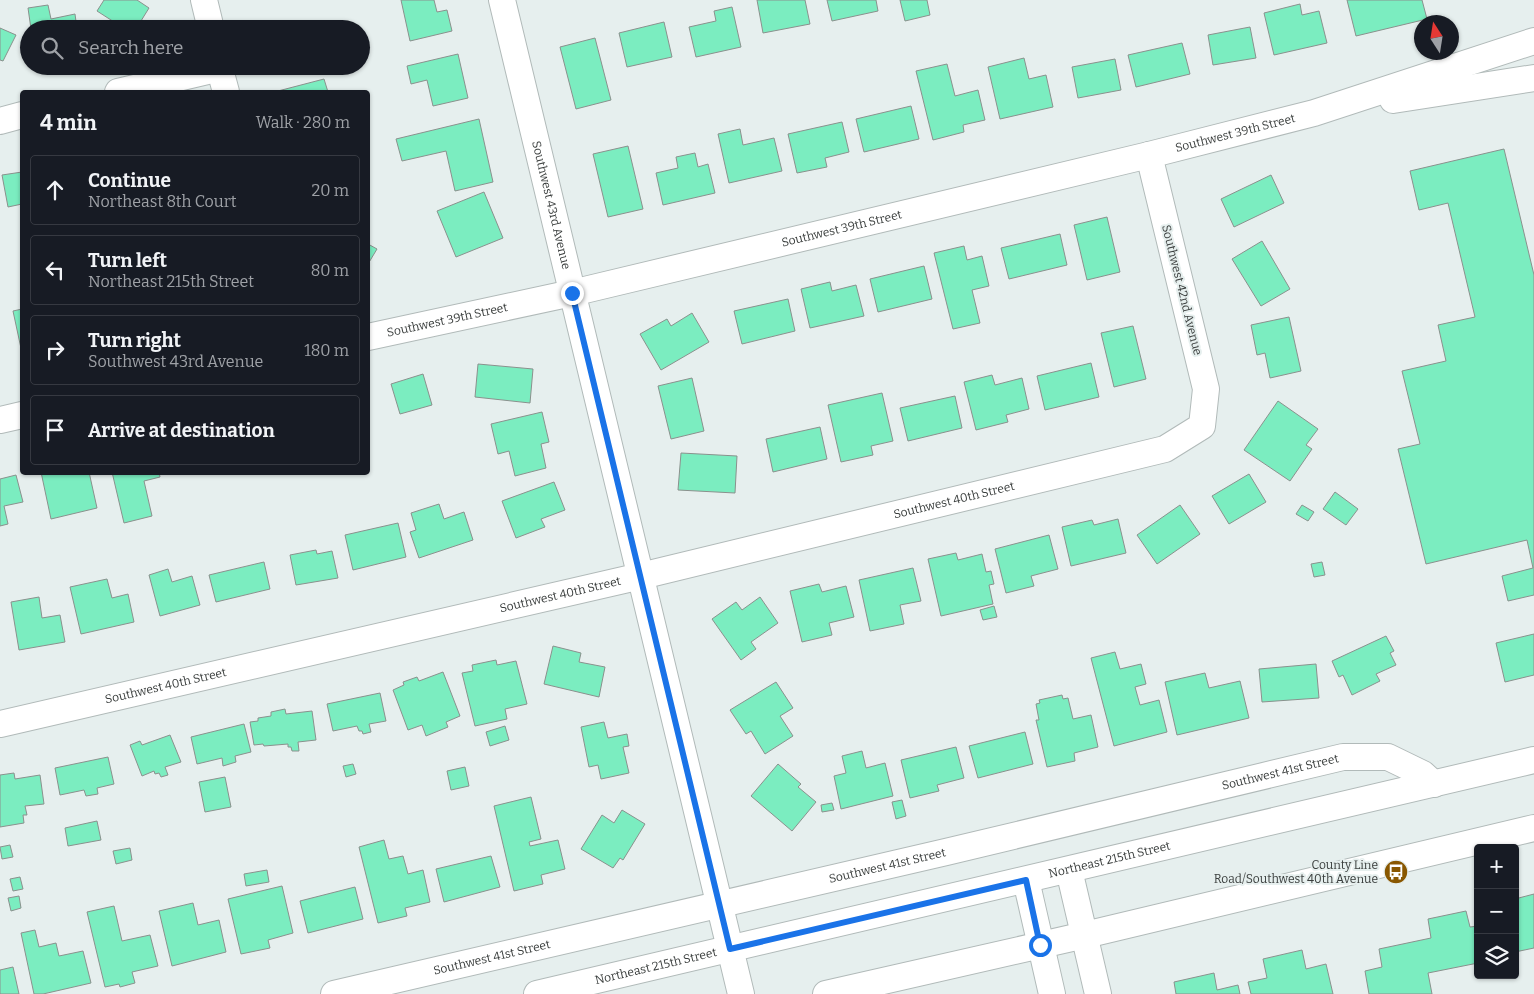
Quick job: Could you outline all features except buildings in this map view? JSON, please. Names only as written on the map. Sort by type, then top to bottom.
[{"type":"street","points":[[204,0],[209,20]]},
{"type":"street","name":"Southwest 43rd Avenue","points":[[503,0],[741,994]]},
{"type":"street","name":"Southwest 39th Street","points":[[370,337],[572,293],[1149,155],[1314,112],[1534,41]]},
{"type":"street","points":[[131,90],[222,76]]},
{"type":"street","name":"Southwest 39th Street","points":[[1314,112],[1534,78]]},
{"type":"street","points":[[0,120],[20,115]]},
{"type":"street","name":"Southwest 42nd Avenue","points":[[1149,155],[1206,389],[1202,426]]},
{"type":"street","points":[[0,420],[20,415]]},
{"type":"street","name":"Southwest 40th Street","points":[[0,724],[641,576],[1166,449],[1202,426]]},
{"type":"street","name":"Southwest 41st Street","points":[[334,994],[1343,757],[1388,757],[1423,774],[1434,784]]},
{"type":"street","name":"Northeast 215th Street","points":[[537,994],[1534,760]]},
{"type":"street","points":[[826,994],[1534,828]]},
{"type":"street","points":[[1069,870],[1098,994]]},
{"type":"street","points":[[1026,880],[1052,994]]},
{"type":"place","name":"County Line Road/Southwest 40th Avenue","points":[[1396,872]]},
{"type":"route","points":[[572,293],[730,949],[1026,880],[1040,945]]}]
